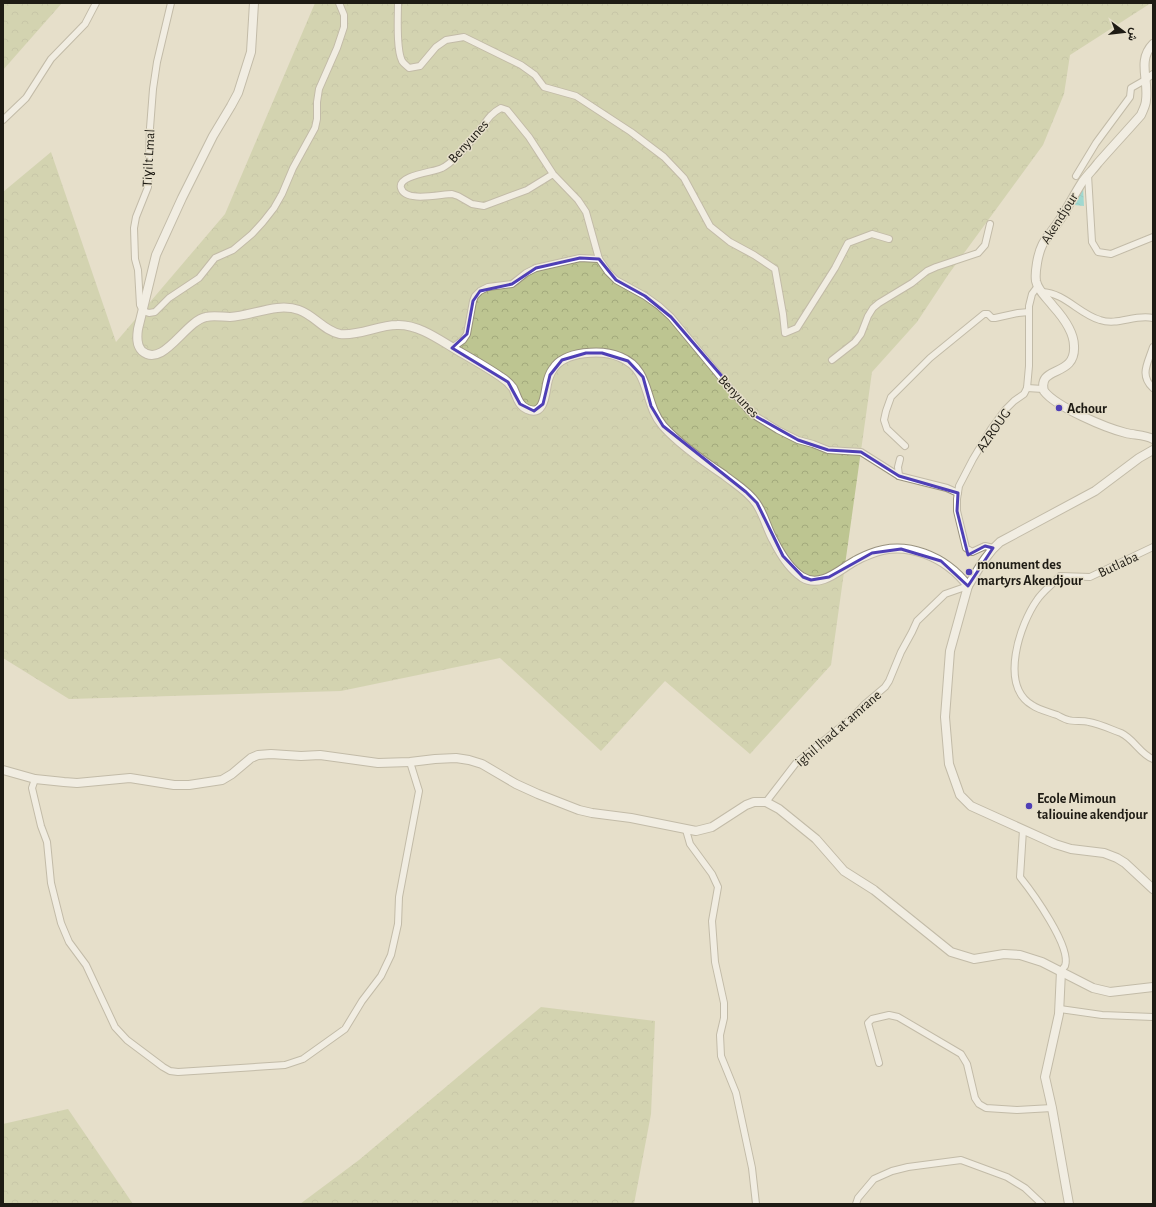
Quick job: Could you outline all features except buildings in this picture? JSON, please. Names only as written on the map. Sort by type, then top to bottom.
[{"type":"main road","points":[[254,3],[251,52],[238,94],[213,136],[156,255],[138,328],[138,344],[140,349],[151,355],[163,353],[189,326],[197,320],[206,317],[244,315],[280,307],[298,310],[328,329],[339,334],[356,333],[384,326],[410,326],[430,335],[501,377],[508,382],[513,389],[520,404],[529,410],[534,411],[539,409],[543,404],[550,375],[553,369],[562,360],[586,353],[602,353],[620,357],[635,367],[643,378],[651,406],[656,418],[663,426],[674,437],[707,464],[746,492],[757,503],[773,541],[783,556],[802,577],[811,580],[824,578],[842,570],[854,561],[872,553],[888,549],[901,549],[921,552],[942,561],[956,572],[968,586]]},
{"type":"main road","name":"Akendjour","points":[[1040,289],[1036,282],[1036,272],[1040,248],[1060,220],[1081,184],[1141,115],[1146,101],[1144,64],[1146,55],[1153,44]]},
{"type":"main road","points":[[1040,289],[1067,326],[1072,336],[1074,349],[1068,365],[1062,370],[1046,376],[1043,382],[1043,389],[1046,394],[1053,400],[1088,419],[1125,433],[1152,437]]},
{"type":"main road","points":[[1153,450],[1139,458],[1095,491],[1008,537],[993,548],[983,561],[968,586],[950,651],[945,717],[950,764],[960,795],[965,801],[984,812],[1039,838],[1066,848],[1104,853],[1117,858],[1125,863],[1153,889]]},
{"type":"main road","points":[[3,770],[35,779],[76,783],[137,778],[174,785],[189,785],[222,780],[232,774],[251,758],[258,755],[271,754],[301,756],[320,754],[378,763],[410,762],[436,758],[456,758],[482,764],[516,784],[579,810],[660,823],[696,831],[712,828],[746,805],[754,802],[766,802],[779,809],[816,839],[844,871],[874,890],[950,952],[974,959],[1004,954],[1020,954],[1042,962],[1093,988],[1110,992],[1153,987]]},
{"type":"main road","points":[[1061,971],[1060,1009],[1045,1077],[1069,1204]]},
{"type":"street","points":[[3,120],[26,98],[51,59],[85,24],[96,3]]},
{"type":"street","name":"Tiɣilt Lmal","points":[[143,311],[140,305],[138,270],[135,259],[134,228],[136,217],[148,187],[153,89],[157,62],[171,3]]},
{"type":"street","points":[[143,311],[149,313],[155,312],[169,298],[198,278],[214,258],[237,247],[257,229],[276,204],[293,168],[317,124],[317,102],[320,89],[344,27],[344,15],[338,3]]},
{"type":"street","points":[[398,3],[400,53],[402,62],[409,68],[420,66],[436,47],[446,40],[464,37],[521,65],[535,75],[544,87],[576,96],[631,132],[664,157],[684,178],[710,226],[730,242],[754,255],[775,269],[785,333],[797,328],[835,268],[848,243],[872,234],[889,239]]},
{"type":"street","points":[[1076,176],[1096,142],[1130,97],[1131,88],[1153,74]]},
{"type":"street","name":"Benyunes","points":[[553,174],[527,190],[484,206],[472,204],[452,194],[412,196],[405,193],[401,189],[402,183],[406,179],[442,168],[452,161],[477,134],[493,112],[501,108],[507,110],[529,137],[553,174],[578,200],[586,212],[599,259],[608,272],[616,280],[645,296],[671,317],[748,410],[757,417],[798,440],[822,448],[861,452],[899,476],[947,488],[958,493]]},
{"type":"street","points":[[1088,175],[1092,242],[1098,252],[1111,254],[1153,237]]},
{"type":"street","points":[[832,360],[855,342],[861,334],[868,316],[873,308],[879,303],[912,283],[927,271],[978,253],[985,245],[990,224]]},
{"type":"street","points":[[452,348],[463,340],[467,334],[473,301],[475,296],[480,291],[488,287],[512,284],[526,273],[536,268],[580,258],[599,259]]},
{"type":"street","points":[[1043,389],[1027,388],[1029,366],[1029,312],[1031,298],[1040,289],[1057,296],[1102,321],[1117,321],[1140,316],[1153,318]]},
{"type":"street","points":[[905,446],[887,430],[884,420],[891,397],[930,358],[984,314],[988,314],[992,318],[995,318],[1029,312]]},
{"type":"street","points":[[1153,347],[1145,372],[1145,378],[1153,388]]},
{"type":"street","name":"AZROUG","points":[[993,548],[985,546],[972,552],[966,548],[957,511],[958,493],[964,473],[988,434],[1005,410],[1024,394],[1027,388]]},
{"type":"street","points":[[899,476],[898,467],[900,459]]},
{"type":"street","name":"Butlaba","points":[[1153,547],[1090,577],[1060,576],[1038,599],[1028,615],[1020,636],[1014,660],[1015,676],[1018,688],[1026,702],[1067,720],[1089,722],[1123,734],[1140,748],[1147,757],[1153,760]]},
{"type":"street","name":"ighil lhad at amrane","points":[[766,802],[796,763],[854,716],[865,704],[885,687],[917,621],[945,594],[968,586]]},
{"type":"street","points":[[35,779],[32,788],[41,826],[47,842],[51,883],[61,923],[69,942],[86,966],[115,1027],[127,1040],[163,1067],[170,1071],[178,1072],[285,1065],[302,1059],[345,1029],[362,1001],[381,976],[391,955],[398,924],[399,897],[419,791],[410,762]]},
{"type":"street","points":[[686,830],[690,844],[712,874],[718,887],[712,922],[715,962],[724,1004],[724,1018],[720,1034],[721,1056],[736,1093],[752,1168],[756,1204]]},
{"type":"street","points":[[1023,830],[1020,877],[1045,911],[1063,946],[1065,966],[1061,971]]},
{"type":"street","points":[[1060,1009],[1102,1015],[1153,1017]]},
{"type":"street","points":[[879,1063],[868,1024],[872,1018],[894,1015],[961,1054],[967,1064],[975,1098],[979,1104],[986,1108],[1017,1110],[1052,1108]]},
{"type":"street","points":[[856,1204],[858,1198],[874,1179],[892,1171],[908,1167],[961,1160],[1007,1177],[1018,1183],[1042,1204]]},
{"type":"highlighted area","points":[[580,258],[599,259],[616,280],[645,296],[671,317],[757,417],[798,440],[828,450],[861,452],[899,476],[958,493],[957,511],[968,555],[985,546],[993,548],[968,586],[941,561],[901,549],[872,553],[829,577],[811,580],[803,577],[783,556],[757,503],[746,492],[663,426],[651,406],[643,377],[628,361],[602,353],[586,353],[562,360],[550,375],[543,404],[534,411],[520,404],[508,382],[452,348],[467,334],[473,301],[480,291],[512,284],[536,268]]},
{"type":"green space","points":[[3,3],[62,3],[3,70]]},
{"type":"green space","points":[[315,3],[1151,3],[1070,55],[1064,94],[1043,145],[948,275],[917,322],[872,372],[831,665],[750,754],[665,681],[601,751],[500,658],[341,691],[69,699],[3,658],[3,192],[51,152],[116,342],[225,214]]},
{"type":"green space","points":[[541,1007],[655,1021],[651,1114],[634,1204],[300,1204],[359,1160]]},
{"type":"green space","points":[[68,1109],[133,1204],[3,1204],[3,1124]]},
{"type":"water","points":[[1083,186],[1084,206],[1074,205]]},
{"type":"place","name":"Achour","points":[[1059,408]]},
{"type":"place","name":"monument des martyrs Akendjour","points":[[969,572]]},
{"type":"place","name":"Ecole Mimoun taliouine akendjour","points":[[1029,806]]}]
